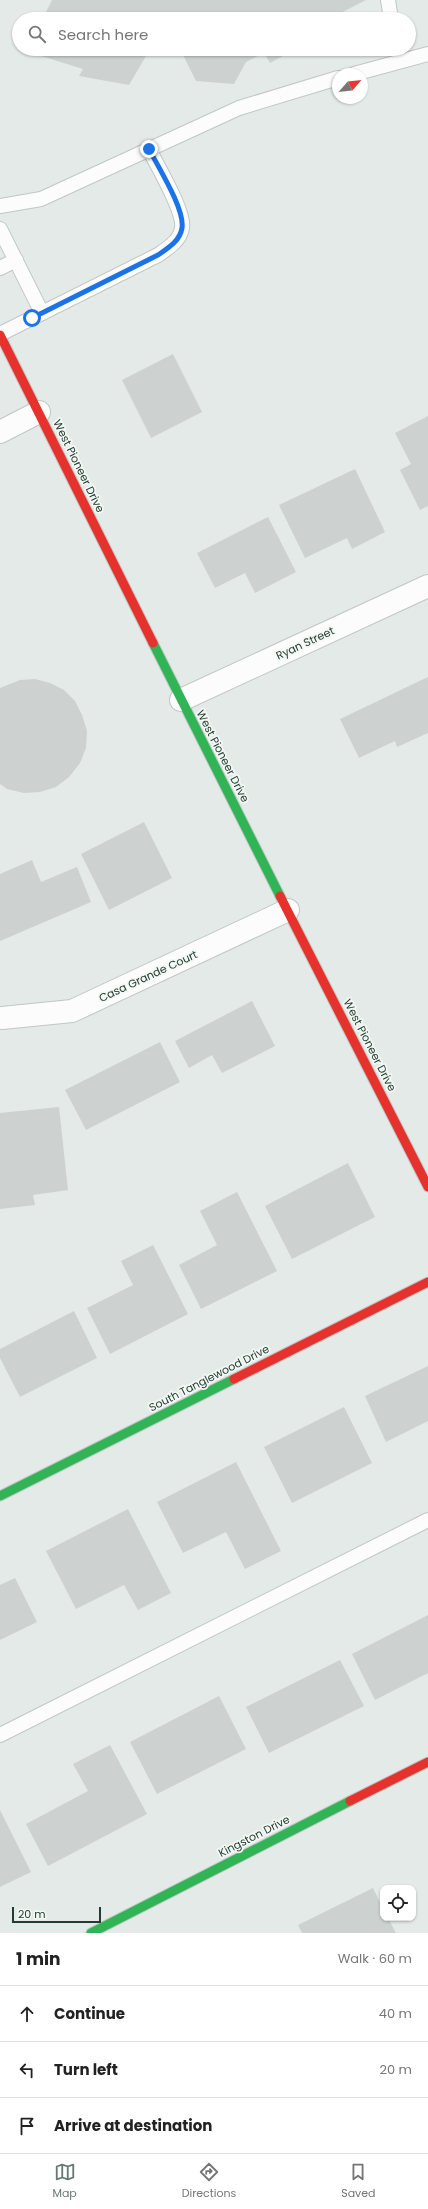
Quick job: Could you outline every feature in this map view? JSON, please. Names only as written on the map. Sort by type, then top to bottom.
[{"type":"main road","name":"West Pioneer Drive","points":[[0,334],[181,700],[428,1187]]},
{"type":"main road","name":"South Tanglewood Drive","points":[[0,1496],[428,1282]]},
{"type":"main road","name":"Kingston Drive","points":[[90,1933],[428,1762]]},
{"type":"street","points":[[0,432],[39,412]]},
{"type":"street","name":"Ryan Street","points":[[181,700],[428,586]]},
{"type":"street","name":"Casa Grande Court","points":[[2,1018],[72,1011],[288,910]]},
{"type":"lane","points":[[388,0],[390,12]]},
{"type":"lane","points":[[416,55],[428,54]]},
{"type":"lane","points":[[368,68],[397,56]]},
{"type":"lane","points":[[0,206],[41,199],[239,108],[332,80]]},
{"type":"lane","points":[[0,334],[158,255],[175,243],[182,228],[181,214],[149,149]]},
{"type":"lane","points":[[0,229],[42,313]]},
{"type":"lane","points":[[0,268],[16,260]]},
{"type":"lane","points":[[0,1735],[428,1520]]},
{"type":"building","points":[[52,0],[366,0],[343,12],[46,12]]},
{"type":"building","points":[[41,56],[146,56],[129,85],[79,76],[83,69]]},
{"type":"building","points":[[184,56],[258,56],[246,62],[234,84],[196,81]]},
{"type":"building","points":[[266,56],[283,56],[270,63]]},
{"type":"building","points":[[173,354],[202,412],[151,438],[122,380]]},
{"type":"building","points":[[428,416],[428,506],[420,510],[400,470],[411,464],[395,433]]},
{"type":"building","points":[[355,469],[385,532],[352,549],[347,538],[305,558],[279,505]]},
{"type":"building","points":[[268,517],[296,572],[255,593],[245,573],[215,588],[197,553]]},
{"type":"building","points":[[428,677],[428,733],[397,747],[395,741],[359,758],[340,719]]},
{"type":"building","points":[[35,679],[50,683],[64,690],[75,701],[82,715],[87,731],[86,748],[80,763],[69,777],[56,787],[40,792],[24,793],[7,789],[0,784],[0,688],[20,680]]},
{"type":"building","points":[[144,822],[172,878],[109,910],[81,854]]},
{"type":"building","points":[[32,860],[41,882],[77,867],[91,902],[0,941],[0,874]]},
{"type":"building","points":[[252,1001],[275,1046],[222,1073],[212,1055],[189,1068],[175,1041]]},
{"type":"building","points":[[160,1042],[180,1082],[86,1130],[65,1090]]},
{"type":"building","points":[[59,1107],[68,1190],[33,1195],[35,1205],[0,1209],[0,1113]]},
{"type":"building","points":[[348,1163],[375,1217],[292,1259],[265,1206]]},
{"type":"building","points":[[237,1192],[277,1271],[201,1309],[179,1265],[217,1245],[200,1211]]},
{"type":"building","points":[[153,1245],[188,1314],[110,1354],[87,1308],[133,1285],[121,1261]]},
{"type":"building","points":[[74,1311],[97,1358],[20,1397],[0,1358],[0,1349]]},
{"type":"building","points":[[428,1366],[428,1421],[386,1442],[365,1396]]},
{"type":"building","points":[[344,1407],[372,1463],[292,1503],[264,1447]]},
{"type":"building","points":[[236,1462],[281,1551],[245,1569],[226,1532],[183,1553],[157,1502]]},
{"type":"building","points":[[128,1509],[171,1593],[138,1610],[124,1585],[76,1609],[46,1551]]},
{"type":"building","points":[[15,1578],[37,1622],[0,1640],[0,1585]]},
{"type":"building","points":[[428,1615],[428,1673],[375,1700],[352,1654]]},
{"type":"building","points":[[340,1660],[364,1706],[269,1753],[246,1707]]},
{"type":"building","points":[[219,1696],[246,1749],[157,1794],[130,1742]]},
{"type":"building","points":[[110,1745],[147,1814],[48,1866],[26,1824],[88,1791],[73,1764]]},
{"type":"building","points":[[0,1810],[31,1872],[0,1887]]},
{"type":"building","points":[[373,1888],[380,1902],[380,1921],[390,1921],[396,1933],[302,1933],[298,1925]]},
{"type":"traffic: fast","points":[[153,643],[280,896]]},
{"type":"traffic: fast","points":[[0,1496],[234,1379]]},
{"type":"traffic: fast","points":[[91,1933],[350,1801]]},
{"type":"traffic: jam","points":[[0,335],[153,643]]},
{"type":"traffic: jam","points":[[280,896],[428,1187]]},
{"type":"traffic: jam","points":[[234,1379],[428,1282]]},
{"type":"traffic: jam","points":[[350,1801],[428,1762]]},
{"type":"route","points":[[32,318],[158,255],[175,243],[182,228],[181,214],[149,149]]}]
